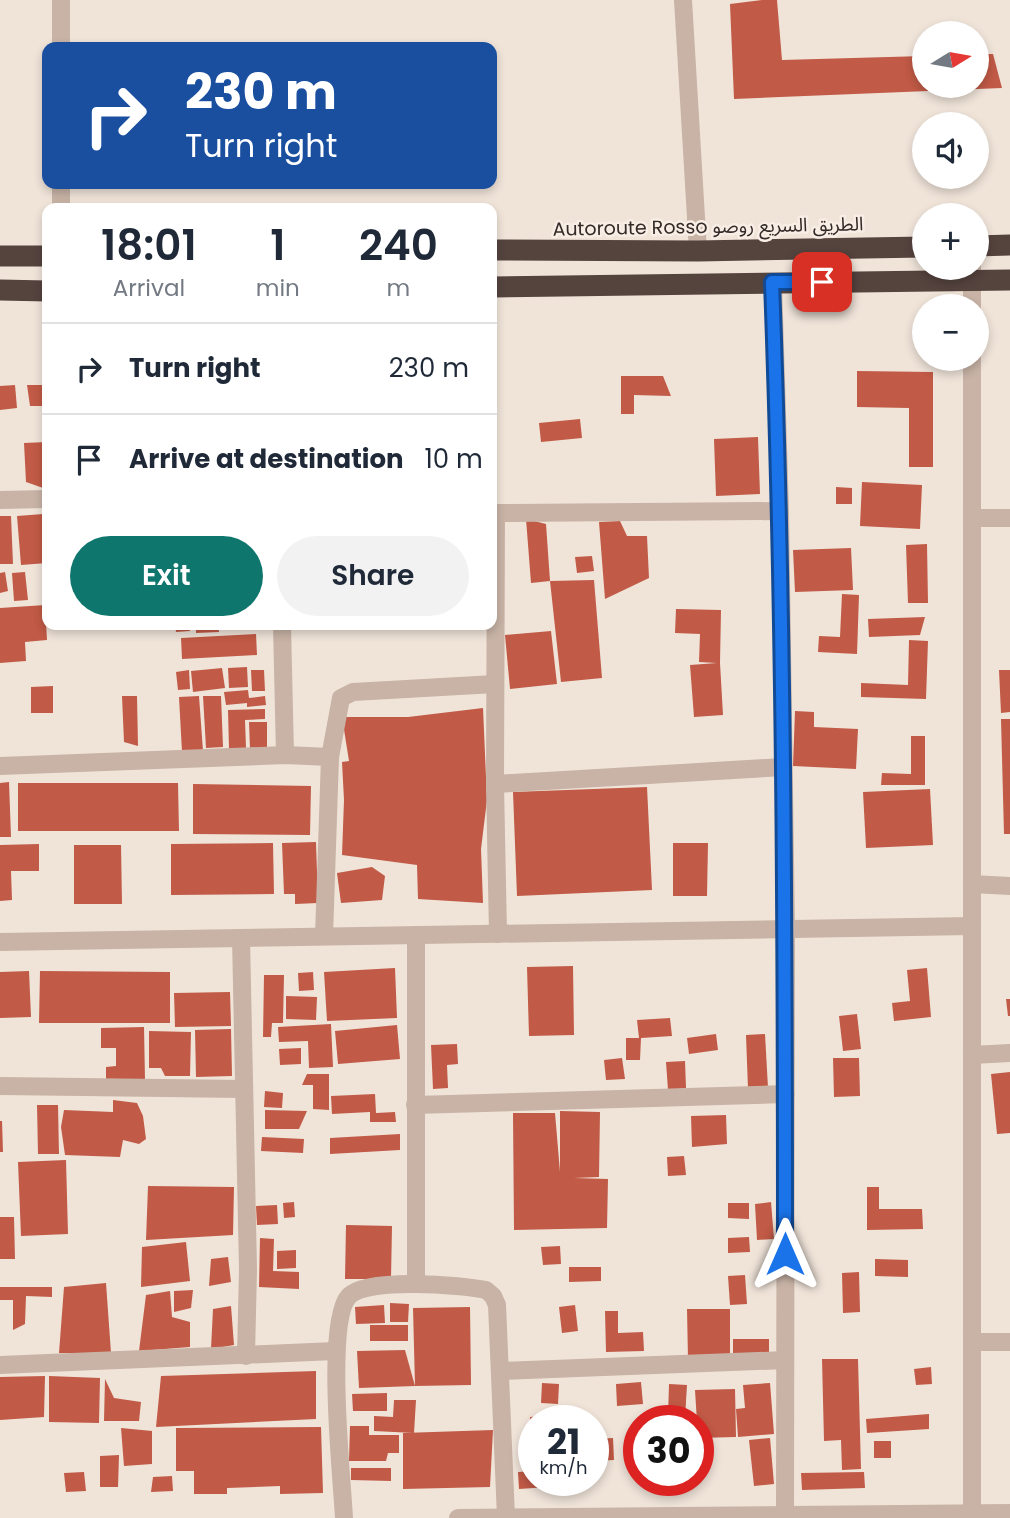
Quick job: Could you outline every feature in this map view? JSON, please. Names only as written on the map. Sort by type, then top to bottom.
[{"type":"highway","points":[[989,246],[1010,246]]},
{"type":"highway","name":"Autoroute Rosso الطريق السريع روصو","points":[[497,250],[698,251],[912,247]]},
{"type":"highway","points":[[0,256],[42,256]]},
{"type":"highway","points":[[497,287],[912,276]]},
{"type":"highway","points":[[989,277],[1010,280]]},
{"type":"highway","points":[[0,290],[42,290]]},
{"type":"street","points":[[61,0],[61,42]]},
{"type":"street","points":[[683,0],[698,251]]},
{"type":"street","points":[[772,282],[780,511],[786,929],[785,1515]]},
{"type":"street","points":[[972,371],[972,1516]]},
{"type":"street","points":[[0,500],[42,499]]},
{"type":"street","points":[[497,513],[780,511]]},
{"type":"street","points":[[972,519],[1010,518]]},
{"type":"street","points":[[282,630],[285,755]]},
{"type":"street","points":[[495,630],[498,934]]},
{"type":"street","points":[[324,936],[330,757],[341,698],[353,692],[495,684]]},
{"type":"street","points":[[0,766],[285,755],[330,757]]},
{"type":"street","points":[[495,784],[783,767]]},
{"type":"street","points":[[972,884],[1010,886]]},
{"type":"street","points":[[0,942],[972,926]]},
{"type":"street","points":[[416,935],[416,1284]]},
{"type":"street","points":[[241,938],[248,1269],[246,1356]]},
{"type":"street","points":[[972,1055],[1010,1053]]},
{"type":"street","points":[[0,1086],[244,1089]]},
{"type":"street","points":[[415,1105],[786,1094]]},
{"type":"street","points":[[344,1518],[335,1351],[338,1323],[350,1295],[378,1286],[416,1284],[486,1290],[497,1305],[506,1517]]},
{"type":"street","points":[[973,1342],[1010,1342]]},
{"type":"street","points":[[0,1365],[335,1351]]},
{"type":"street","points":[[501,1371],[785,1360]]},
{"type":"street","points":[[458,1518],[972,1516],[1010,1513]]},
{"type":"building","points":[[777,0],[782,60],[912,56],[912,92],[734,99],[730,4]]},
{"type":"building","points":[[989,54],[993,54],[1002,88],[989,89]]},
{"type":"building","points":[[857,371],[933,372],[933,467],[909,467],[909,408],[857,407]]},
{"type":"building","points":[[621,376],[663,376],[671,396],[634,395],[634,414],[621,414]]},
{"type":"building","points":[[15,385],[17,408],[0,410],[0,386]]},
{"type":"building","points":[[27,385],[42,385],[42,406],[30,406]]},
{"type":"building","points":[[580,419],[582,438],[541,442],[539,423]]},
{"type":"building","points":[[758,437],[760,494],[716,496],[714,439]]},
{"type":"building","points":[[42,442],[42,488],[26,482],[24,443]]},
{"type":"building","points":[[862,482],[922,485],[920,529],[860,526]]},
{"type":"building","points":[[836,487],[852,488],[852,504],[836,504]]},
{"type":"building","points":[[42,514],[42,563],[21,565],[17,516]]},
{"type":"building","points":[[0,516],[11,516],[13,564],[0,564]]},
{"type":"building","points":[[526,519],[546,524],[550,581],[531,583]]},
{"type":"building","points":[[620,521],[627,536],[647,536],[649,578],[605,599],[599,522]]},
{"type":"building","points":[[927,544],[928,603],[908,603],[906,545]]},
{"type":"building","points":[[851,548],[853,590],[795,592],[793,550]]},
{"type":"building","points":[[592,556],[594,571],[577,573],[575,557]]},
{"type":"building","points":[[5,572],[8,591],[0,593],[0,573]]},
{"type":"building","points":[[25,572],[28,600],[14,601],[12,573]]},
{"type":"building","points":[[594,580],[602,678],[561,682],[550,581]]},
{"type":"building","points":[[842,594],[859,595],[857,654],[818,652],[819,636],[840,637]]},
{"type":"building","points":[[42,605],[42,630],[46,630],[47,640],[25,642],[26,661],[0,663],[0,608]]},
{"type":"building","points":[[676,609],[721,610],[723,715],[694,717],[690,665],[717,663],[699,662],[700,634],[675,633]]},
{"type":"building","points":[[925,617],[920,635],[869,637],[868,619]]},
{"type":"building","points":[[196,630],[219,632],[196,633]]},
{"type":"building","points":[[551,631],[557,684],[510,689],[505,635]]},
{"type":"building","points":[[256,634],[257,655],[182,659],[181,638]]},
{"type":"building","points":[[909,640],[928,641],[926,699],[861,697],[861,683],[908,685]]},
{"type":"building","points":[[247,667],[248,687],[229,688],[228,668]]},
{"type":"building","points":[[222,668],[225,688],[193,692],[191,671]]},
{"type":"building","points":[[189,670],[190,689],[178,690],[176,672]]},
{"type":"building","points":[[251,670],[264,670],[265,691],[252,691]]},
{"type":"building","points":[[999,670],[1010,670],[1010,712],[1001,713]]},
{"type":"building","points":[[53,686],[53,713],[31,713],[31,687]]},
{"type":"building","points":[[248,690],[249,698],[265,696],[266,705],[226,705],[224,692]]},
{"type":"building","points":[[122,696],[137,696],[138,746],[124,742]]},
{"type":"building","points":[[199,696],[203,751],[182,752],[179,697]]},
{"type":"building","points":[[203,696],[221,696],[223,747],[206,748]]},
{"type":"building","points":[[483,708],[487,800],[481,849],[483,903],[418,899],[417,865],[342,855],[342,762],[349,761],[342,717],[408,717]]},
{"type":"building","points":[[265,709],[265,719],[245,720],[246,748],[229,749],[228,710]]},
{"type":"building","points":[[795,711],[814,712],[814,727],[858,729],[856,769],[793,766]]},
{"type":"building","points":[[1001,719],[1010,719],[1010,834],[1004,834]]},
{"type":"building","points":[[249,722],[267,722],[267,749],[250,749]]},
{"type":"building","points":[[911,736],[925,736],[925,785],[881,785],[882,773],[911,774]]},
{"type":"building","points":[[9,782],[11,837],[0,837],[0,783]]},
{"type":"building","points":[[18,783],[178,783],[179,831],[18,831]]},
{"type":"building","points":[[193,784],[311,786],[310,835],[193,834]]},
{"type":"building","points":[[647,787],[652,890],[517,896],[513,792]]},
{"type":"building","points":[[930,789],[933,845],[866,848],[863,792]]},
{"type":"building","points":[[316,842],[318,903],[295,904],[295,894],[284,894],[282,843]]},
{"type":"building","points":[[273,843],[274,894],[171,895],[171,844]]},
{"type":"building","points":[[673,843],[708,843],[707,896],[673,896]]},
{"type":"building","points":[[39,844],[39,871],[11,871],[12,900],[0,901],[0,845]]},
{"type":"building","points":[[74,845],[121,845],[122,904],[74,904]]},
{"type":"building","points":[[372,867],[385,876],[382,900],[341,903],[337,873]]},
{"type":"building","points":[[573,966],[574,1035],[529,1036],[527,967]]},
{"type":"building","points":[[395,968],[397,1018],[327,1021],[324,972]]},
{"type":"building","points":[[927,968],[931,1017],[894,1021],[892,1003],[910,1001],[907,970]]},
{"type":"building","points":[[29,971],[31,1017],[0,1018],[0,972]]},
{"type":"building","points":[[40,971],[170,972],[170,1023],[39,1023]]},
{"type":"building","points":[[313,972],[314,990],[299,991],[298,973]]},
{"type":"building","points":[[264,975],[284,975],[283,1023],[272,1023],[271,1037],[263,1037]]},
{"type":"building","points":[[230,992],[231,1026],[175,1027],[174,993]]},
{"type":"building","points":[[286,996],[317,997],[316,1020],[286,1019]]},
{"type":"building","points":[[1006,999],[1010,999],[1010,1016],[1008,1016]]},
{"type":"building","points":[[857,1014],[861,1049],[843,1051],[839,1016]]},
{"type":"building","points":[[670,1018],[672,1036],[641,1038],[640,1060],[626,1060],[626,1038],[639,1038],[637,1020]]},
{"type":"building","points":[[331,1024],[333,1067],[309,1068],[308,1041],[279,1042],[278,1027]]},
{"type":"building","points":[[397,1025],[400,1059],[338,1064],[335,1031]]},
{"type":"building","points":[[144,1027],[145,1080],[106,1080],[106,1067],[116,1066],[116,1048],[101,1048],[101,1028]]},
{"type":"building","points":[[231,1029],[232,1076],[196,1077],[195,1030]]},
{"type":"building","points":[[149,1031],[191,1032],[190,1076],[165,1076],[161,1068],[149,1068]]},
{"type":"building","points":[[716,1034],[718,1050],[689,1054],[687,1038]]},
{"type":"building","points":[[765,1034],[768,1088],[748,1089],[746,1035]]},
{"type":"building","points":[[457,1044],[458,1064],[447,1065],[448,1088],[433,1089],[431,1045]]},
{"type":"building","points":[[301,1048],[301,1064],[280,1065],[279,1049]]},
{"type":"building","points":[[622,1058],[625,1079],[606,1080],[604,1060]]},
{"type":"building","points":[[833,1058],[859,1058],[860,1096],[834,1097]]},
{"type":"building","points":[[685,1061],[686,1088],[668,1090],[666,1062]]},
{"type":"building","points":[[1010,1072],[1010,1133],[997,1134],[991,1074]]},
{"type":"building","points":[[307,1074],[329,1074],[329,1110],[313,1109],[313,1085],[302,1085]]},
{"type":"building","points":[[265,1091],[283,1093],[282,1108],[264,1107]]},
{"type":"building","points":[[375,1094],[376,1113],[395,1112],[396,1122],[370,1122],[370,1112],[332,1114],[331,1096]]},
{"type":"building","points":[[113,1100],[137,1103],[143,1116],[146,1139],[139,1144],[123,1140],[120,1157],[65,1155],[61,1127],[64,1110],[113,1112]]},
{"type":"building","points":[[37,1105],[58,1105],[59,1154],[38,1154]]},
{"type":"building","points":[[265,1110],[307,1111],[299,1129],[265,1129]]},
{"type":"building","points":[[560,1111],[600,1112],[599,1177],[574,1178],[608,1179],[607,1228],[514,1230],[513,1113],[555,1113],[560,1172]]},
{"type":"building","points":[[726,1115],[727,1144],[692,1147],[691,1116]]},
{"type":"building","points":[[2,1121],[3,1152],[0,1152]]},
{"type":"building","points":[[400,1134],[400,1150],[330,1154],[330,1138]]},
{"type":"building","points":[[262,1137],[304,1139],[303,1153],[261,1151]]},
{"type":"building","points":[[684,1156],[686,1175],[668,1176],[667,1157]]},
{"type":"building","points":[[66,1160],[68,1234],[21,1236],[18,1162]]},
{"type":"building","points":[[148,1186],[234,1187],[233,1235],[146,1240]]},
{"type":"building","points":[[867,1187],[879,1187],[879,1209],[922,1209],[923,1229],[867,1230]]},
{"type":"building","points":[[294,1202],[295,1217],[284,1218],[283,1203]]},
{"type":"building","points":[[771,1202],[774,1239],[757,1240],[755,1204]]},
{"type":"building","points":[[728,1203],[749,1203],[749,1219],[728,1218]]},
{"type":"building","points":[[277,1205],[278,1224],[257,1225],[256,1206]]},
{"type":"building","points":[[0,1217],[14,1217],[15,1259],[0,1259]]},
{"type":"building","points":[[346,1225],[392,1226],[391,1279],[345,1279]]},
{"type":"building","points":[[749,1237],[750,1252],[728,1253],[728,1238]]},
{"type":"building","points":[[260,1238],[274,1239],[273,1271],[299,1272],[299,1289],[259,1287]]},
{"type":"building","points":[[186,1242],[190,1281],[141,1287],[142,1247]]},
{"type":"building","points":[[560,1246],[561,1264],[543,1265],[541,1247]]},
{"type":"building","points":[[296,1250],[296,1268],[277,1269],[277,1251]]},
{"type":"building","points":[[228,1257],[231,1282],[209,1286],[211,1259]]},
{"type":"building","points":[[875,1259],[908,1260],[908,1277],[875,1276]]},
{"type":"building","points":[[569,1267],[601,1267],[601,1281],[569,1282]]},
{"type":"building","points":[[859,1272],[860,1312],[843,1313],[842,1273]]},
{"type":"building","points":[[745,1275],[747,1304],[730,1305],[728,1276]]},
{"type":"building","points":[[106,1283],[111,1353],[59,1353],[64,1287]]},
{"type":"building","points":[[0,1287],[52,1287],[52,1297],[26,1296],[25,1324],[13,1330],[13,1300],[0,1300]]},
{"type":"building","points":[[193,1290],[191,1308],[174,1312],[174,1291]]},
{"type":"building","points":[[170,1291],[172,1317],[190,1322],[190,1347],[139,1351],[146,1295]]},
{"type":"building","points":[[390,1303],[409,1304],[408,1322],[390,1322]]},
{"type":"building","points":[[384,1305],[385,1323],[356,1324],[355,1307]]},
{"type":"building","points":[[575,1305],[578,1331],[562,1333],[559,1307]]},
{"type":"building","points":[[231,1306],[234,1345],[211,1349],[213,1309]]},
{"type":"building","points":[[470,1307],[471,1385],[415,1386],[413,1308]]},
{"type":"building","points":[[687,1309],[730,1309],[730,1360],[688,1360]]},
{"type":"building","points":[[605,1311],[618,1311],[618,1333],[643,1332],[644,1351],[606,1352]]},
{"type":"building","points":[[370,1325],[408,1325],[408,1341],[370,1341]]},
{"type":"building","points":[[733,1339],[769,1339],[769,1357],[733,1357]]},
{"type":"building","points":[[405,1350],[415,1386],[359,1388],[357,1351]]},
{"type":"building","points":[[822,1359],[858,1359],[861,1469],[842,1470],[841,1440],[824,1441]]},
{"type":"building","points":[[931,1367],[932,1384],[916,1385],[914,1369]]},
{"type":"building","points":[[316,1371],[316,1419],[156,1427],[161,1376]]},
{"type":"building","points":[[45,1376],[44,1417],[0,1420],[0,1377]]},
{"type":"building","points":[[49,1376],[100,1378],[99,1423],[49,1422]]},
{"type":"building","points":[[105,1379],[114,1398],[141,1402],[139,1421],[104,1421]]},
{"type":"building","points":[[641,1382],[643,1404],[617,1406],[616,1384]]},
{"type":"building","points":[[542,1383],[559,1384],[558,1404],[541,1403]]},
{"type":"building","points":[[770,1383],[774,1434],[738,1437],[736,1409],[745,1408],[743,1385]]},
{"type":"building","points":[[669,1384],[687,1385],[686,1405],[668,1405]]},
{"type":"building","points":[[735,1389],[736,1437],[714,1438],[714,1405],[696,1405],[695,1390]]},
{"type":"building","points":[[387,1393],[387,1411],[353,1411],[352,1394]]},
{"type":"building","points":[[394,1400],[416,1400],[414,1433],[374,1431],[374,1416],[393,1417]]},
{"type":"building","points":[[929,1414],[929,1429],[867,1433],[866,1419]]},
{"type":"building","points":[[350,1426],[369,1426],[369,1435],[399,1435],[399,1453],[388,1453],[386,1461],[349,1461]]},
{"type":"building","points":[[321,1427],[323,1493],[280,1494],[280,1486],[227,1488],[227,1494],[194,1494],[194,1471],[176,1471],[176,1428]]},
{"type":"building","points":[[121,1428],[152,1431],[152,1464],[124,1466]]},
{"type":"building","points":[[493,1430],[490,1487],[403,1489],[403,1433]]},
{"type":"building","points":[[609,1438],[613,1438],[614,1460],[609,1460]]},
{"type":"building","points":[[770,1438],[774,1484],[754,1486],[749,1440]]},
{"type":"building","points":[[874,1441],[891,1441],[891,1458],[874,1458]]},
{"type":"building","points":[[119,1455],[118,1487],[100,1487],[100,1456]]},
{"type":"building","points":[[351,1468],[391,1468],[391,1481],[351,1480]]},
{"type":"building","points":[[84,1472],[86,1491],[66,1492],[64,1473]]},
{"type":"building","points":[[864,1472],[865,1488],[802,1490],[801,1473]]},
{"type":"building","points":[[172,1476],[173,1491],[151,1492],[153,1477]]},
{"type":"route","points":[[785,1254],[786,929],[780,511],[772,282],[822,282]]}]
